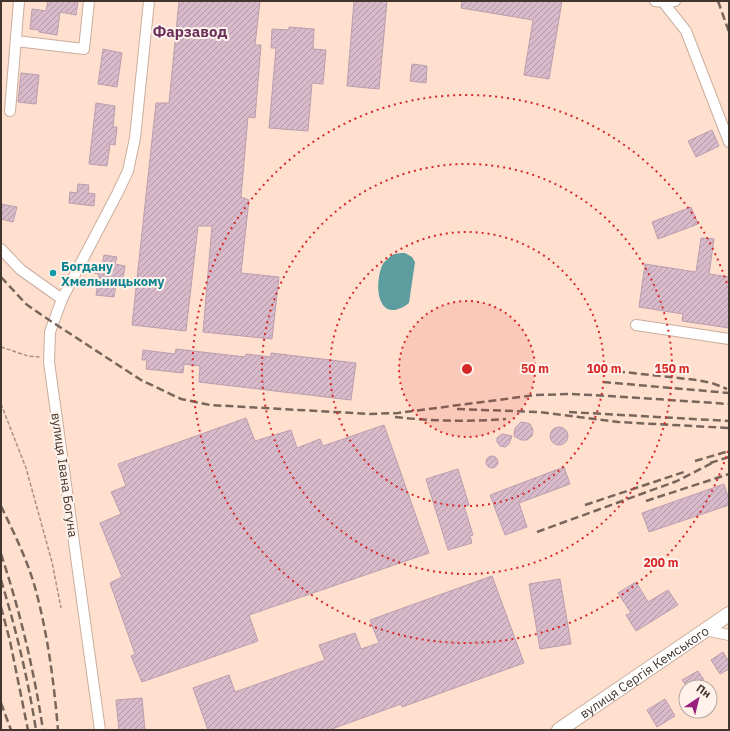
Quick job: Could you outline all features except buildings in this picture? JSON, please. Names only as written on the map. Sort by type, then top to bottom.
[{"type":"highway","name":"вулиця Сергія Кемського","points":[[559,730],[729,614]]},
{"type":"street","points":[[10,111],[20,1]]},
{"type":"street","points":[[16,41],[84,49],[89,1]]},
{"type":"street","name":"вулиця Івана Богуна","points":[[100,730],[49,359],[50,332],[62,299],[128,171],[135,138],[149,1]]},
{"type":"street","points":[[659,2],[674,1]]},
{"type":"street","points":[[659,2],[686,31],[729,142]]},
{"type":"street","points":[[1,249],[21,270],[62,299]]},
{"type":"street","points":[[636,325],[729,338]]},
{"type":"street","points":[[705,630],[729,635]]},
{"type":"path","points":[[1,347],[28,356],[49,359]]},
{"type":"path","points":[[1,404],[26,468],[52,562],[61,608]]},
{"type":"water","points":[[405,253],[412,257],[415,262],[409,303],[399,309],[391,310],[385,307],[381,301],[378,284],[379,275],[386,260],[393,255]]},
{"type":"railway","points":[[718,1],[729,32]]},
{"type":"railway","points":[[1,277],[26,304],[141,380],[181,399],[210,405],[371,414],[398,413],[536,395],[572,394],[729,404]]},
{"type":"railway","points":[[605,370],[697,380],[712,383],[727,389]]},
{"type":"railway","points":[[603,382],[729,393]]},
{"type":"railway","points":[[457,409],[539,412],[618,422],[729,428]]},
{"type":"railway","points":[[569,412],[729,421]]},
{"type":"railway","points":[[395,417],[450,421],[506,419]]},
{"type":"railway","points":[[695,461],[729,451]]},
{"type":"railway","points":[[710,463],[729,457]]},
{"type":"railway","points":[[537,532],[677,481],[716,461]]},
{"type":"railway","points":[[585,505],[687,471]]},
{"type":"railway","points":[[646,501],[729,474]]},
{"type":"railway","points":[[1,506],[25,558],[36,591],[50,660],[58,730]]},
{"type":"railway","points":[[1,554],[26,641],[43,730]]},
{"type":"railway","points":[[1,580],[21,654],[36,730]]},
{"type":"railway","points":[[1,607],[10,641],[28,730]]},
{"type":"railway","points":[[1,703],[11,730]]},
{"type":"place","name":"Богдану Хмельницькому","points":[[53,273]]},
{"type":"district","name":"Фарзавод","points":[[190,32]]}]
